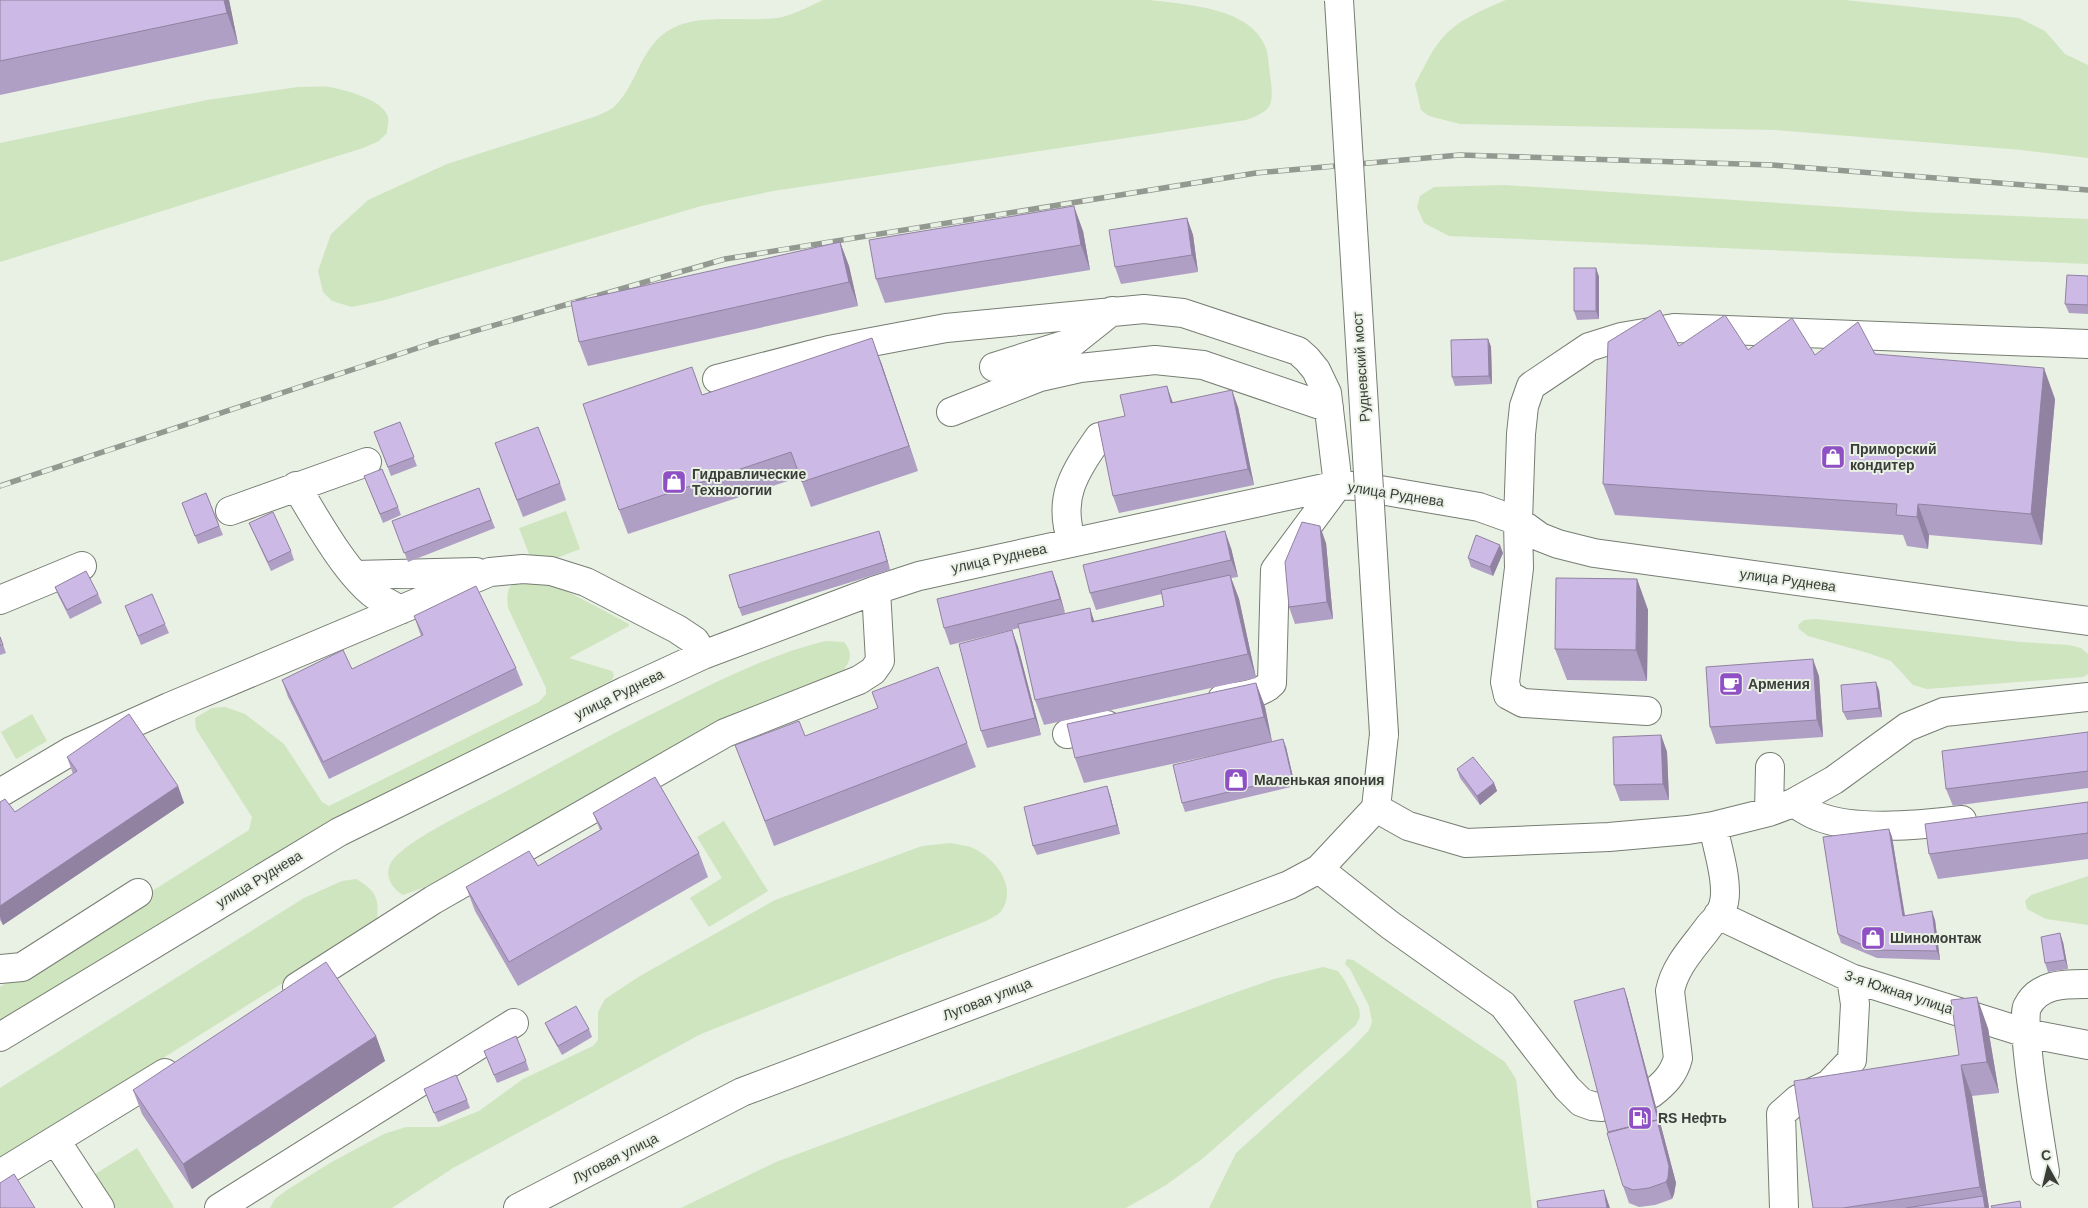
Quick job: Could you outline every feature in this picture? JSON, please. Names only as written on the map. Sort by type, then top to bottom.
[{"type":"street","name":"Рудневский мост","points":[[1339,0],[1384,734],[1376,808]]},
{"type":"street","points":[[717,379],[829,350],[946,328],[1144,308],[1183,313],[1298,351],[1316,370],[1327,393],[1338,485],[1286,557],[1277,565],[1272,683],[1260,691],[1202,704]]},
{"type":"street","points":[[994,367],[1073,342],[1112,311]]},
{"type":"street","points":[[1647,711],[1523,703],[1508,695],[1504,682],[1519,568],[1518,521],[1521,434],[1524,406],[1531,386],[1589,347],[1621,337],[1674,328],[2088,344]]},
{"type":"street","points":[[951,412],[1040,378],[1080,368],[1155,360],[1203,365],[1329,408]]},
{"type":"street","points":[[1072,542],[1066,525],[1066,498],[1086,455],[1099,437]]},
{"type":"street","points":[[230,511],[367,462]]},
{"type":"street","name":"улица Руднева","points":[[0,1036],[339,832],[616,695],[703,655],[876,590],[919,576],[1338,485],[1357,486],[1479,507],[1518,521],[1540,537],[1558,544],[1594,553],[2088,621]]},
{"type":"street","points":[[296,486],[326,536],[355,575],[375,596],[400,610]]},
{"type":"street","points":[[0,600],[82,566]]},
{"type":"street","points":[[355,575],[490,572],[523,569],[551,572],[586,582],[677,629],[695,641],[703,655]]},
{"type":"street","points":[[0,793],[71,751],[169,707],[490,572]]},
{"type":"street","points":[[279,999],[433,900],[725,733],[860,680],[873,671],[880,661],[876,590]]},
{"type":"street","points":[[1376,808],[1408,826],[1466,844],[1609,838],[1713,826],[1781,807],[1834,780],[1907,727],[1944,712],[2088,697]]},
{"type":"street","points":[[1067,734],[1134,719]]},
{"type":"street","points":[[1770,767],[1781,807]]},
{"type":"street","points":[[1781,807],[1860,825],[1911,826],[1991,817]]},
{"type":"street","name":"Луговая улица","points":[[518,1208],[742,1092],[1289,885],[1319,869],[1376,808]]},
{"type":"street","points":[[1652,1094],[1666,1082],[1676,1068],[1678,1058],[1670,991],[1672,980],[1678,966],[1724,905],[1725,883],[1713,826]]},
{"type":"street","points":[[1319,869],[1390,924],[1503,1004],[1567,1088],[1582,1102],[1602,1108]]},
{"type":"street","points":[[0,969],[22,967],[138,893]]},
{"type":"street","name":"3-я Южная улица","points":[[1718,915],[1851,978],[2026,1033],[2088,1044]]},
{"type":"street","points":[[1784,1208],[1781,1114],[1798,1099],[1829,1084],[1852,1060],[1855,1004],[1851,978]]},
{"type":"street","points":[[2045,1172],[2026,1033],[2026,1008],[2036,996],[2055,984],[2088,984]]},
{"type":"street","points":[[219,1208],[514,1023]]},
{"type":"street","points":[[0,1174],[188,1058]]},
{"type":"street","points":[[56,1141],[100,1208]]},
{"type":"green space","points":[[823,0],[1150,0],[1200,7],[1234,17],[1248,25],[1260,36],[1268,55],[1272,98],[1265,111],[1246,120],[773,191],[701,206],[385,300],[352,307],[332,301],[323,292],[318,271],[331,234],[368,200],[447,164],[597,116],[610,110],[623,97],[654,43],[663,34],[675,27],[686,23],[712,19],[783,17]]},
{"type":"green space","points":[[1506,0],[1845,0],[2019,18],[2045,31],[2065,54],[2088,65],[2088,158],[2022,150],[1776,130],[1460,124],[1429,116],[1421,110],[1415,84],[1434,50],[1448,32],[1461,22]]},
{"type":"green space","points":[[298,87],[330,87],[354,93],[372,101],[385,111],[388,117],[387,133],[379,141],[363,148],[0,262],[0,143],[207,100]]},
{"type":"green space","points":[[1504,185],[1916,212],[2088,219],[2088,264],[1449,236],[1424,223],[1417,207],[1420,196],[1434,187]]},
{"type":"green space","points":[[566,511],[580,549],[534,567],[519,528]]},
{"type":"green space","points":[[529,580],[559,587],[629,624],[629,626],[569,658],[612,671],[614,675],[612,680],[317,833],[0,1023],[0,987],[249,830],[252,817],[196,729],[195,718],[212,708],[225,707],[245,714],[284,744],[322,802],[329,806],[539,702],[546,694],[546,688],[508,608],[507,596],[513,584]]},
{"type":"green space","points":[[1816,619],[2021,642],[2069,645],[2081,648],[2088,654],[2088,674],[2083,677],[1927,689],[1913,685],[1891,661],[1808,636],[1799,629],[1798,625],[1804,620]]},
{"type":"green space","points":[[825,641],[844,642],[849,650],[850,658],[842,673],[425,887],[403,895],[392,885],[388,871],[392,861],[412,843],[443,824],[633,723],[714,683],[768,659]]},
{"type":"green space","points":[[32,714],[47,741],[16,759],[1,732]]},
{"type":"green space","points":[[724,821],[768,891],[709,927],[690,898],[722,878],[697,837]]},
{"type":"green space","points":[[951,843],[971,847],[981,853],[1002,874],[1007,892],[1006,901],[999,913],[986,921],[701,1034],[453,1168],[392,1208],[270,1208],[275,1199],[287,1190],[330,1163],[384,1134],[406,1127],[439,1127],[479,1111],[523,1079],[593,1046],[598,1040],[598,1012],[605,999],[640,976],[775,900],[922,846]]},
{"type":"green space","points":[[2088,876],[2088,925],[2046,919],[2027,909],[2025,901],[2031,895]]},
{"type":"green space","points":[[356,879],[368,887],[375,895],[377,900],[377,920],[350,941],[0,1160],[0,1088],[304,898],[342,881]]},
{"type":"green space","points":[[1347,959],[1353,960],[1505,1062],[1516,1079],[1532,1208],[1209,1208],[1236,1153],[1350,1050],[1369,1030],[1372,1022],[1369,1006],[1350,969],[1345,964]]},
{"type":"green space","points":[[1323,967],[1338,971],[1345,981],[1359,1008],[1360,1017],[1356,1025],[1202,1159],[1166,1185],[1126,1208],[681,1208],[776,1162],[1234,993],[1274,979]]},
{"type":"green space","points":[[137,1148],[174,1207],[113,1208],[92,1176]]},
{"type":"building","points":[[0,0],[224,0],[227,13],[0,61]]},
{"type":"building","points":[[1074,206],[1081,245],[876,279],[869,240]]},
{"type":"building","points":[[1187,218],[1192,255],[1115,267],[1109,230]]},
{"type":"building","points":[[840,242],[849,282],[579,342],[571,302]]},
{"type":"building","points":[[1574,268],[1596,268],[1596,311],[1574,311]]},
{"type":"building","points":[[2067,275],[2088,276],[2088,305],[2065,304]]},
{"type":"building","name":"Приморский кондитер","points":[[1660,310],[1679,346],[1725,315],[1748,350],[1792,318],[1815,355],[1858,322],[1875,354],[2044,368],[2031,514],[1918,504],[1917,517],[1896,515],[1897,504],[1603,484],[1608,342]]},
{"type":"building","points":[[872,338],[909,446],[802,482],[791,452],[619,510],[583,404],[692,367],[702,395]]},
{"type":"building","points":[[1488,339],[1489,376],[1452,377],[1451,340]]},
{"type":"building","points":[[1167,386],[1171,403],[1232,390],[1248,469],[1113,496],[1098,422],[1125,416],[1120,395]]},
{"type":"building","points":[[400,422],[414,457],[388,467],[374,432]]},
{"type":"building","points":[[538,427],[560,483],[517,500],[495,443]]},
{"type":"building","points":[[382,469],[398,507],[380,514],[364,476]]},
{"type":"building","points":[[479,488],[491,520],[404,553],[392,521]]},
{"type":"building","points":[[206,493],[219,526],[195,536],[182,503]]},
{"type":"building","points":[[273,512],[291,551],[268,562],[249,523]]},
{"type":"building","points":[[1302,522],[1320,526],[1327,602],[1289,607],[1285,562]]},
{"type":"building","points":[[879,531],[887,561],[739,608],[729,575]]},
{"type":"building","points":[[1225,531],[1231,560],[1090,593],[1083,565]]},
{"type":"building","points":[[1476,535],[1500,545],[1490,567],[1468,558]]},
{"type":"building","points":[[86,571],[98,594],[67,610],[55,587]]},
{"type":"building","points":[[1052,571],[1060,599],[944,628],[937,599]]},
{"type":"building","points":[[1230,575],[1248,654],[1035,700],[1018,624],[1090,608],[1092,622],[1164,606],[1161,590]]},
{"type":"building","points":[[1556,578],[1637,579],[1636,650],[1555,649]]},
{"type":"building","points":[[476,586],[516,668],[323,762],[282,680],[343,650],[352,669],[423,635],[414,616]]},
{"type":"building","points":[[152,594],[165,624],[138,636],[125,606]]},
{"type":"building","points":[[1012,630],[1035,718],[981,731],[959,644]]},
{"type":"building","points":[[1813,659],[1817,720],[1710,727],[1706,667]]},
{"type":"building","points":[[938,667],[967,743],[765,821],[735,745],[799,721],[805,736],[878,708],[872,692]]},
{"type":"building","points":[[1876,682],[1879,708],[1843,712],[1841,685]]},
{"type":"building","points":[[1256,683],[1264,717],[1075,758],[1067,724]]},
{"type":"building","points":[[129,714],[178,786],[0,906],[0,802],[5,799],[15,812],[77,771],[67,757]]},
{"type":"building","points":[[2088,732],[2088,771],[1946,789],[1942,751]]},
{"type":"building","points":[[1661,735],[1663,784],[1614,785],[1613,737]]},
{"type":"building","name":"Маленькая япония","points":[[1283,739],[1292,777],[1182,803],[1173,765]]},
{"type":"building","points":[[1473,757],[1494,783],[1477,796],[1457,769]]},
{"type":"building","points":[[655,777],[699,853],[509,962],[466,887],[529,851],[538,866],[602,829],[593,813]]},
{"type":"building","points":[[1107,786],[1117,825],[1033,846],[1024,807]]},
{"type":"building","points":[[2088,802],[2088,833],[1929,854],[1925,824]]},
{"type":"building","points":[[1889,829],[1903,916],[1932,911],[1937,951],[1874,950],[1838,934],[1823,837]]},
{"type":"building","points":[[2060,933],[2065,960],[2045,963],[2041,937]]},
{"type":"building","points":[[326,962],[376,1036],[183,1164],[133,1090]]},
{"type":"building","points":[[1624,988],[1660,1128],[1657,1120],[1608,1132],[1574,1001]]},
{"type":"building","points":[[1977,997],[1987,1062],[1961,1065],[1980,1187],[1843,1208],[1813,1208],[1794,1081],[1959,1055],[1951,1000]]},
{"type":"building","points":[[576,1006],[589,1029],[558,1046],[545,1023]]},
{"type":"building","points":[[516,1036],[526,1061],[494,1075],[484,1051]]},
{"type":"building","points":[[456,1075],[467,1100],[434,1113],[424,1089]]},
{"type":"building","points":[[1657,1120],[1669,1166],[1666,1182],[1649,1188],[1633,1190],[1623,1186],[1607,1133]]},
{"type":"building","points":[[14,1174],[35,1208],[0,1208],[0,1183]]},
{"type":"building","points":[[1604,1190],[1607,1208],[1538,1208],[1537,1201]]},
{"type":"building","points":[[1983,1196],[1985,1208],[1906,1208]]},
{"type":"building","points":[[2020,1201],[2021,1208],[1992,1208],[1991,1206]]},
{"type":"railway","points":[[0,486],[436,342],[725,259],[1256,173],[1460,155],[1772,165],[2088,190]]},
{"type":"place","name":"Приморский кондитер","points":[[1833,457]]},
{"type":"place","name":"Гидравлические Технологии","points":[[674,482]]},
{"type":"place","name":"Армения","points":[[1731,684]]},
{"type":"place","name":"Маленькая япония","points":[[1236,780]]},
{"type":"place","name":"Шиномонтаж","points":[[1873,938]]},
{"type":"place","name":"RS Нефть","points":[[1640,1118]]}]
